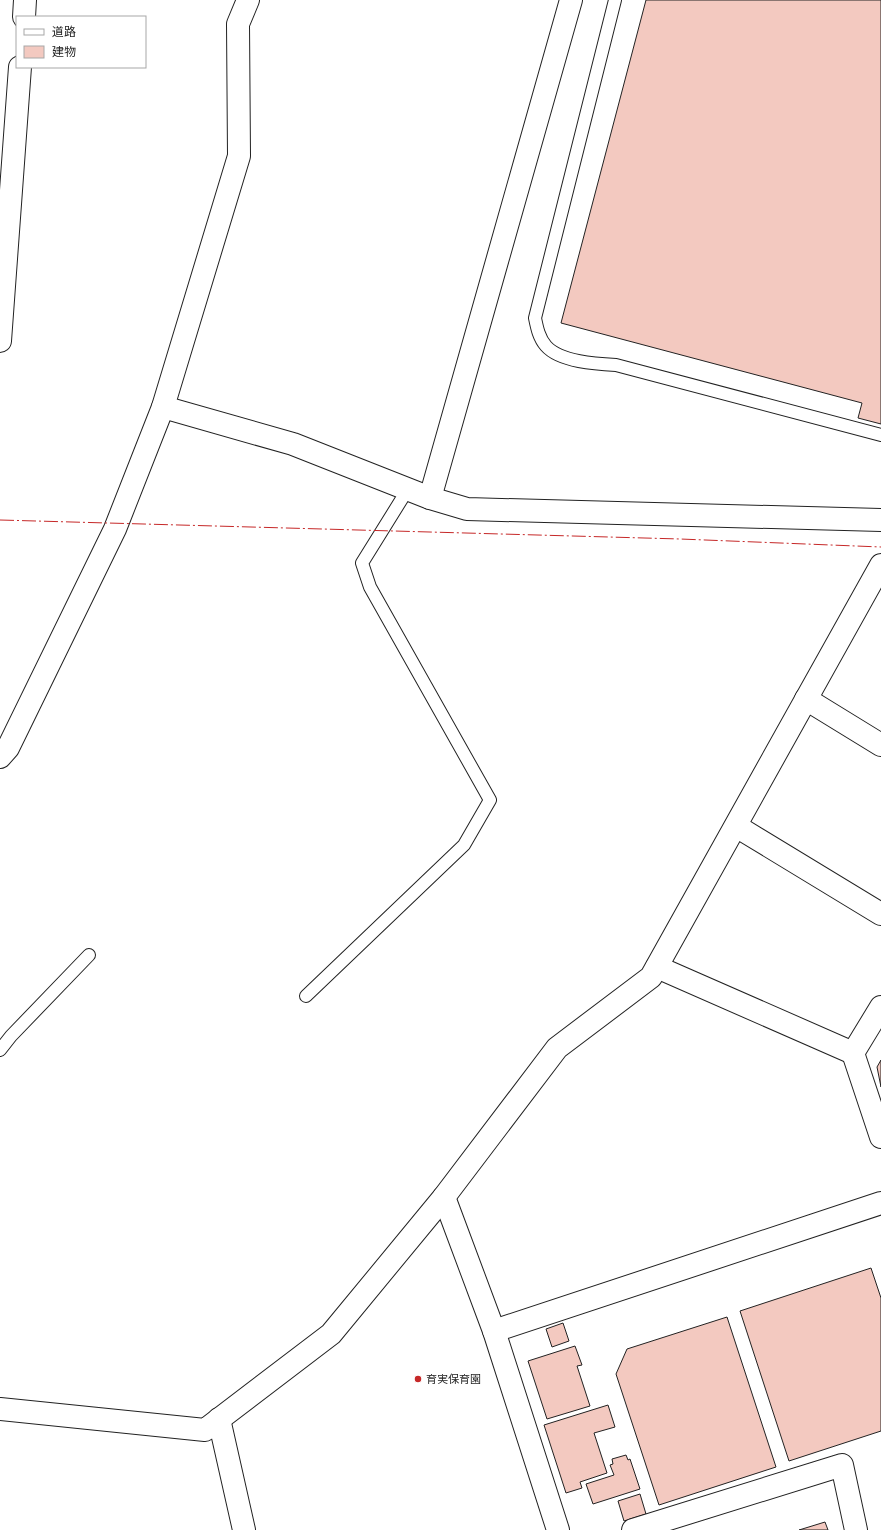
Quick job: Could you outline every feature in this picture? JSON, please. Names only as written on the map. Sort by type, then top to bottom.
[{"type":"street","points":[[24,16],[25,0]]},
{"type":"street","points":[[0,757],[8,748],[115,529],[163,407],[239,156],[238,24],[248,0]]},
{"type":"street","points":[[430,498],[571,0]]},
{"type":"street","points":[[0,341],[20,68]]},
{"type":"street","points":[[163,407],[293,444],[430,498],[467,509],[881,520]]},
{"type":"street","points":[[0,1409],[205,1430],[331,1334],[444,1197],[557,1048],[651,977],[880,569]]},
{"type":"street","points":[[806,700],[881,745]]},
{"type":"street","points":[[736,826],[881,914]]},
{"type":"street","points":[[657,967],[853,1053],[881,1137]]},
{"type":"street","points":[[853,1053],[881,1007]]},
{"type":"street","points":[[444,1197],[494,1331],[558,1530]]},
{"type":"street","points":[[494,1331],[881,1203]]},
{"type":"street","points":[[219,1419],[244,1530]]},
{"type":"street","points":[[634,1530],[842,1465],[856,1530]]},
{"type":"lane","points":[[615,0],[535,318],[539,334],[546,347],[556,354],[588,363],[616,365],[881,435]]},
{"type":"lane","points":[[306,996],[464,845],[490,800],[370,587],[362,564],[408,489]]},
{"type":"lane","points":[[0,1050],[11,1036],[89,954]]},
{"type":"building","points":[[646,0],[881,0],[881,424],[858,418],[862,403],[561,323]]},
{"type":"building","points":[[881,1060],[881,1087],[877,1067]]},
{"type":"building","points":[[871,1268],[881,1298],[881,1431],[789,1461],[740,1311]]},
{"type":"building","points":[[727,1317],[776,1467],[659,1505],[616,1374],[627,1349]]},
{"type":"building","points":[[563,1323],[569,1341],[552,1347],[546,1329]]},
{"type":"building","points":[[575,1346],[582,1365],[577,1366],[590,1406],[547,1419],[528,1361]]},
{"type":"building","points":[[608,1405],[615,1427],[594,1433],[607,1473],[580,1482],[582,1488],[566,1493],[544,1425]]},
{"type":"building","points":[[626,1455],[628,1460],[630,1459],[640,1489],[593,1504],[586,1484],[614,1475],[610,1465],[613,1464],[612,1459]]},
{"type":"building","points":[[640,1494],[646,1514],[624,1521],[618,1501]]},
{"type":"building","points":[[825,1522],[828,1530],[799,1530]]},
{"type":"power","points":[[0,520],[680,539],[881,547]]},
{"type":"place","name":"育実保育園","points":[[418,1379]]}]
